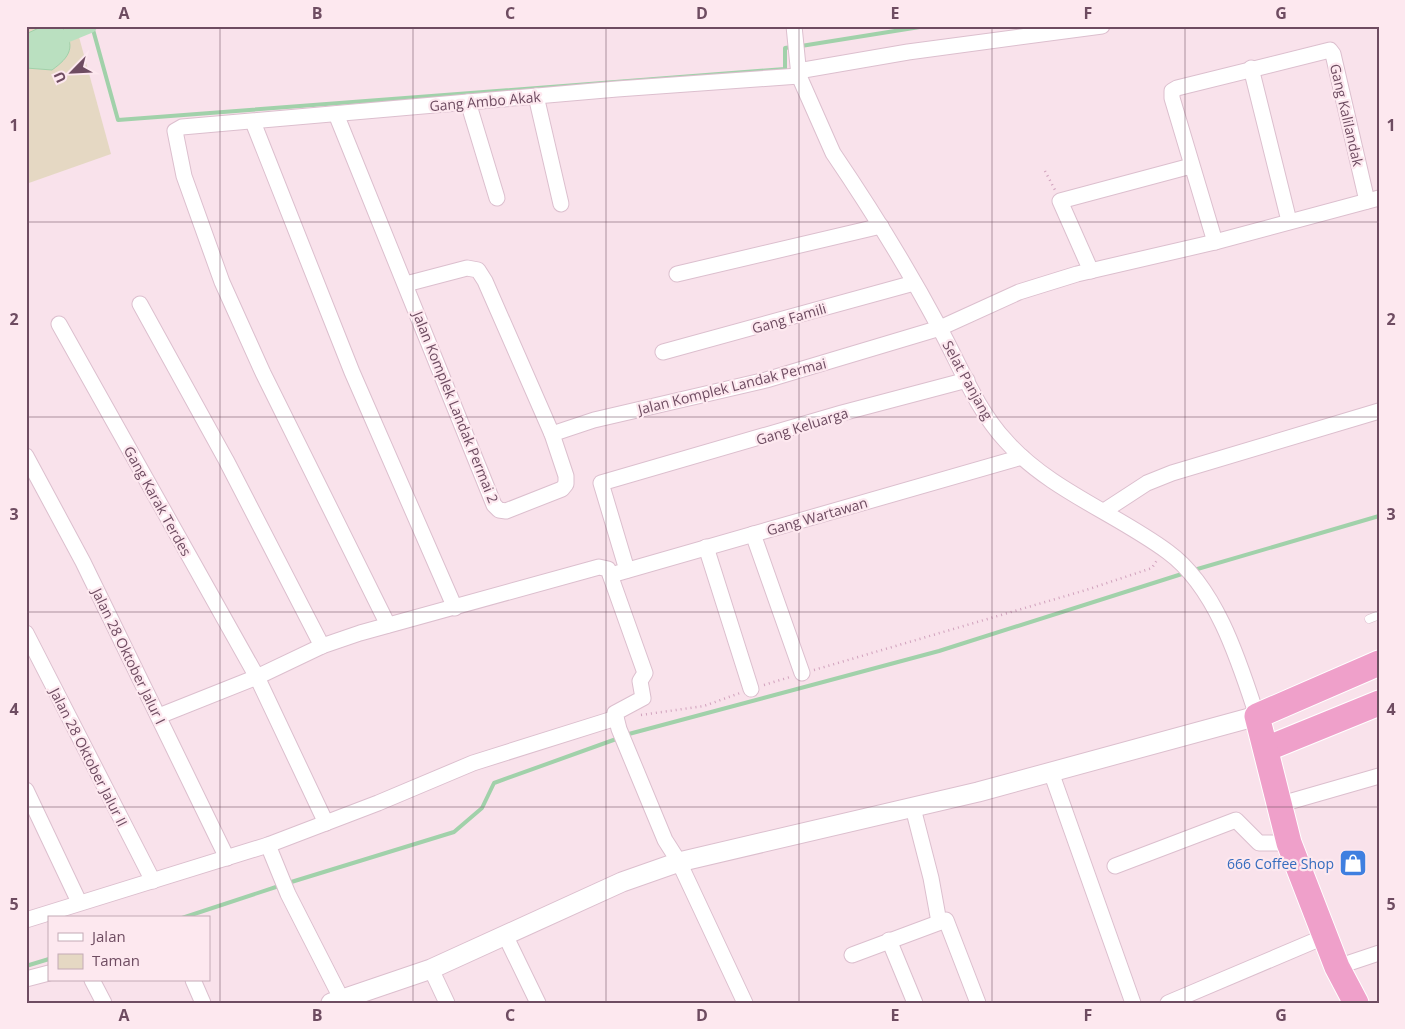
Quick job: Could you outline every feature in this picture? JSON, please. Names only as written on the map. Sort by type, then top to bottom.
[{"type":"highway","points":[[1351,1000],[1289,843],[1257,716],[1379,663]]},
{"type":"highway","points":[[1266,749],[1379,703]]},
{"type":"street","name":"Gang Ambo Akak","points":[[388,625],[263,373],[222,282],[195,211],[174,134],[177,129],[182,127],[798,74],[908,52],[1102,26]]},
{"type":"street","name":"Selat Panjang","points":[[795,40],[798,74],[833,153],[881,226],[993,425],[1022,457],[1167,551],[1194,578],[1229,639],[1257,716]]},
{"type":"street","name":"Gang Kalilandak","points":[[940,328],[1019,292],[1091,271],[1215,242],[1290,220],[1373,199],[1333,54],[1330,50],[1251,68],[1177,88],[1172,92],[1191,166],[1215,242]]},
{"type":"street","points":[[1251,68],[1290,220]]},
{"type":"street","points":[[536,96],[561,204]]},
{"type":"street","points":[[468,102],[497,198]]},
{"type":"street","name":"Jalan Komplek Landak Permai 2","points":[[336,114],[494,505],[499,510],[506,511],[562,489],[566,484],[566,476],[552,434],[485,281],[478,270],[467,268],[406,284]]},
{"type":"street","points":[[254,122],[352,372],[455,608]]},
{"type":"street","points":[[1091,271],[1060,200],[1191,166]]},
{"type":"street","points":[[677,274],[881,226]]},
{"type":"street","name":"Gang Famili","points":[[663,352],[914,283]]},
{"type":"street","points":[[140,304],[221,451],[322,646]]},
{"type":"street","name":"Gang Karak Terdes","points":[[59,324],[227,628],[257,677],[326,823]]},
{"type":"street","name":"Jalan Komplek Landak Permai","points":[[552,434],[594,420],[766,380],[940,328]]},
{"type":"street","name":"Gang Keluarga","points":[[627,570],[601,483],[842,413],[967,380]]},
{"type":"street","points":[[1104,511],[1148,483],[1172,473],[1379,411]]},
{"type":"street","name":"Jalan 28 Oktober Jalur I","points":[[26,456],[83,562],[227,858]]},
{"type":"street","name":"Gang Wartawan","points":[[611,575],[1022,457]]},
{"type":"street","points":[[753,534],[802,673]]},
{"type":"street","points":[[706,547],[751,689]]},
{"type":"street","points":[[26,920],[79,902],[268,845],[473,763],[618,719],[643,698],[640,681],[645,673],[611,575],[608,569],[599,567],[388,625],[322,646],[257,677],[159,716]]},
{"type":"street","name":"Jalan 28 Oktober Jalur II","points":[[26,633],[153,881]]},
{"type":"street","points":[[268,845],[336,1001],[431,969],[506,937],[622,882],[679,862],[912,808],[1257,716]]},
{"type":"street","points":[[618,719],[626,748],[665,840],[679,862],[745,1003]]},
{"type":"street","points":[[1050,772],[1133,1003]]},
{"type":"street","points":[[1278,805],[1379,776]]},
{"type":"street","points":[[26,790],[79,902]]},
{"type":"street","points":[[912,808],[931,878],[939,922]]},
{"type":"street","points":[[1115,866],[1236,820],[1260,843],[1289,843]]},
{"type":"street","points":[[852,955],[946,920],[978,1003]]},
{"type":"street","points":[[1168,1003],[1326,936]]},
{"type":"street","points":[[506,937],[538,1003]]},
{"type":"street","points":[[889,940],[914,1003]]},
{"type":"street","points":[[1337,968],[1379,953]]},
{"type":"street","points":[[431,969],[447,1003]]},
{"type":"street","points":[[26,979],[48,973]]},
{"type":"street","points":[[93,982],[104,1003]]},
{"type":"street","points":[[194,982],[203,1003]]},
{"type":"lane","points":[[1369,620],[1379,616]]},
{"type":"path","points":[[1045,170],[1060,200]]},
{"type":"path","points":[[618,719],[704,706],[802,673],[1152,568],[1167,551]]},
{"type":"green space","points":[[26,26],[76,26],[111,154],[26,184]]},
{"type":"shaded area","points":[[43,26],[61,26],[69,39],[70,45],[67,56],[52,70],[26,68],[26,34]]},
{"type":"waterway","points":[[68,35],[90,26]]},
{"type":"waterway","points":[[92,26],[118,120],[785,69],[785,48],[791,47]]},
{"type":"waterway","points":[[801,46],[926,26]]},
{"type":"waterway","points":[[1194,570],[1379,516]]},
{"type":"waterway","points":[[625,735],[939,651],[1185,573]]},
{"type":"waterway","points":[[288,883],[454,832],[482,808],[494,783],[619,738]]},
{"type":"waterway","points":[[188,916],[282,885]]},
{"type":"waterway","points":[[26,966],[48,959]]},
{"type":"place","name":"666 Coffee Shop","points":[[1353,863]]}]
